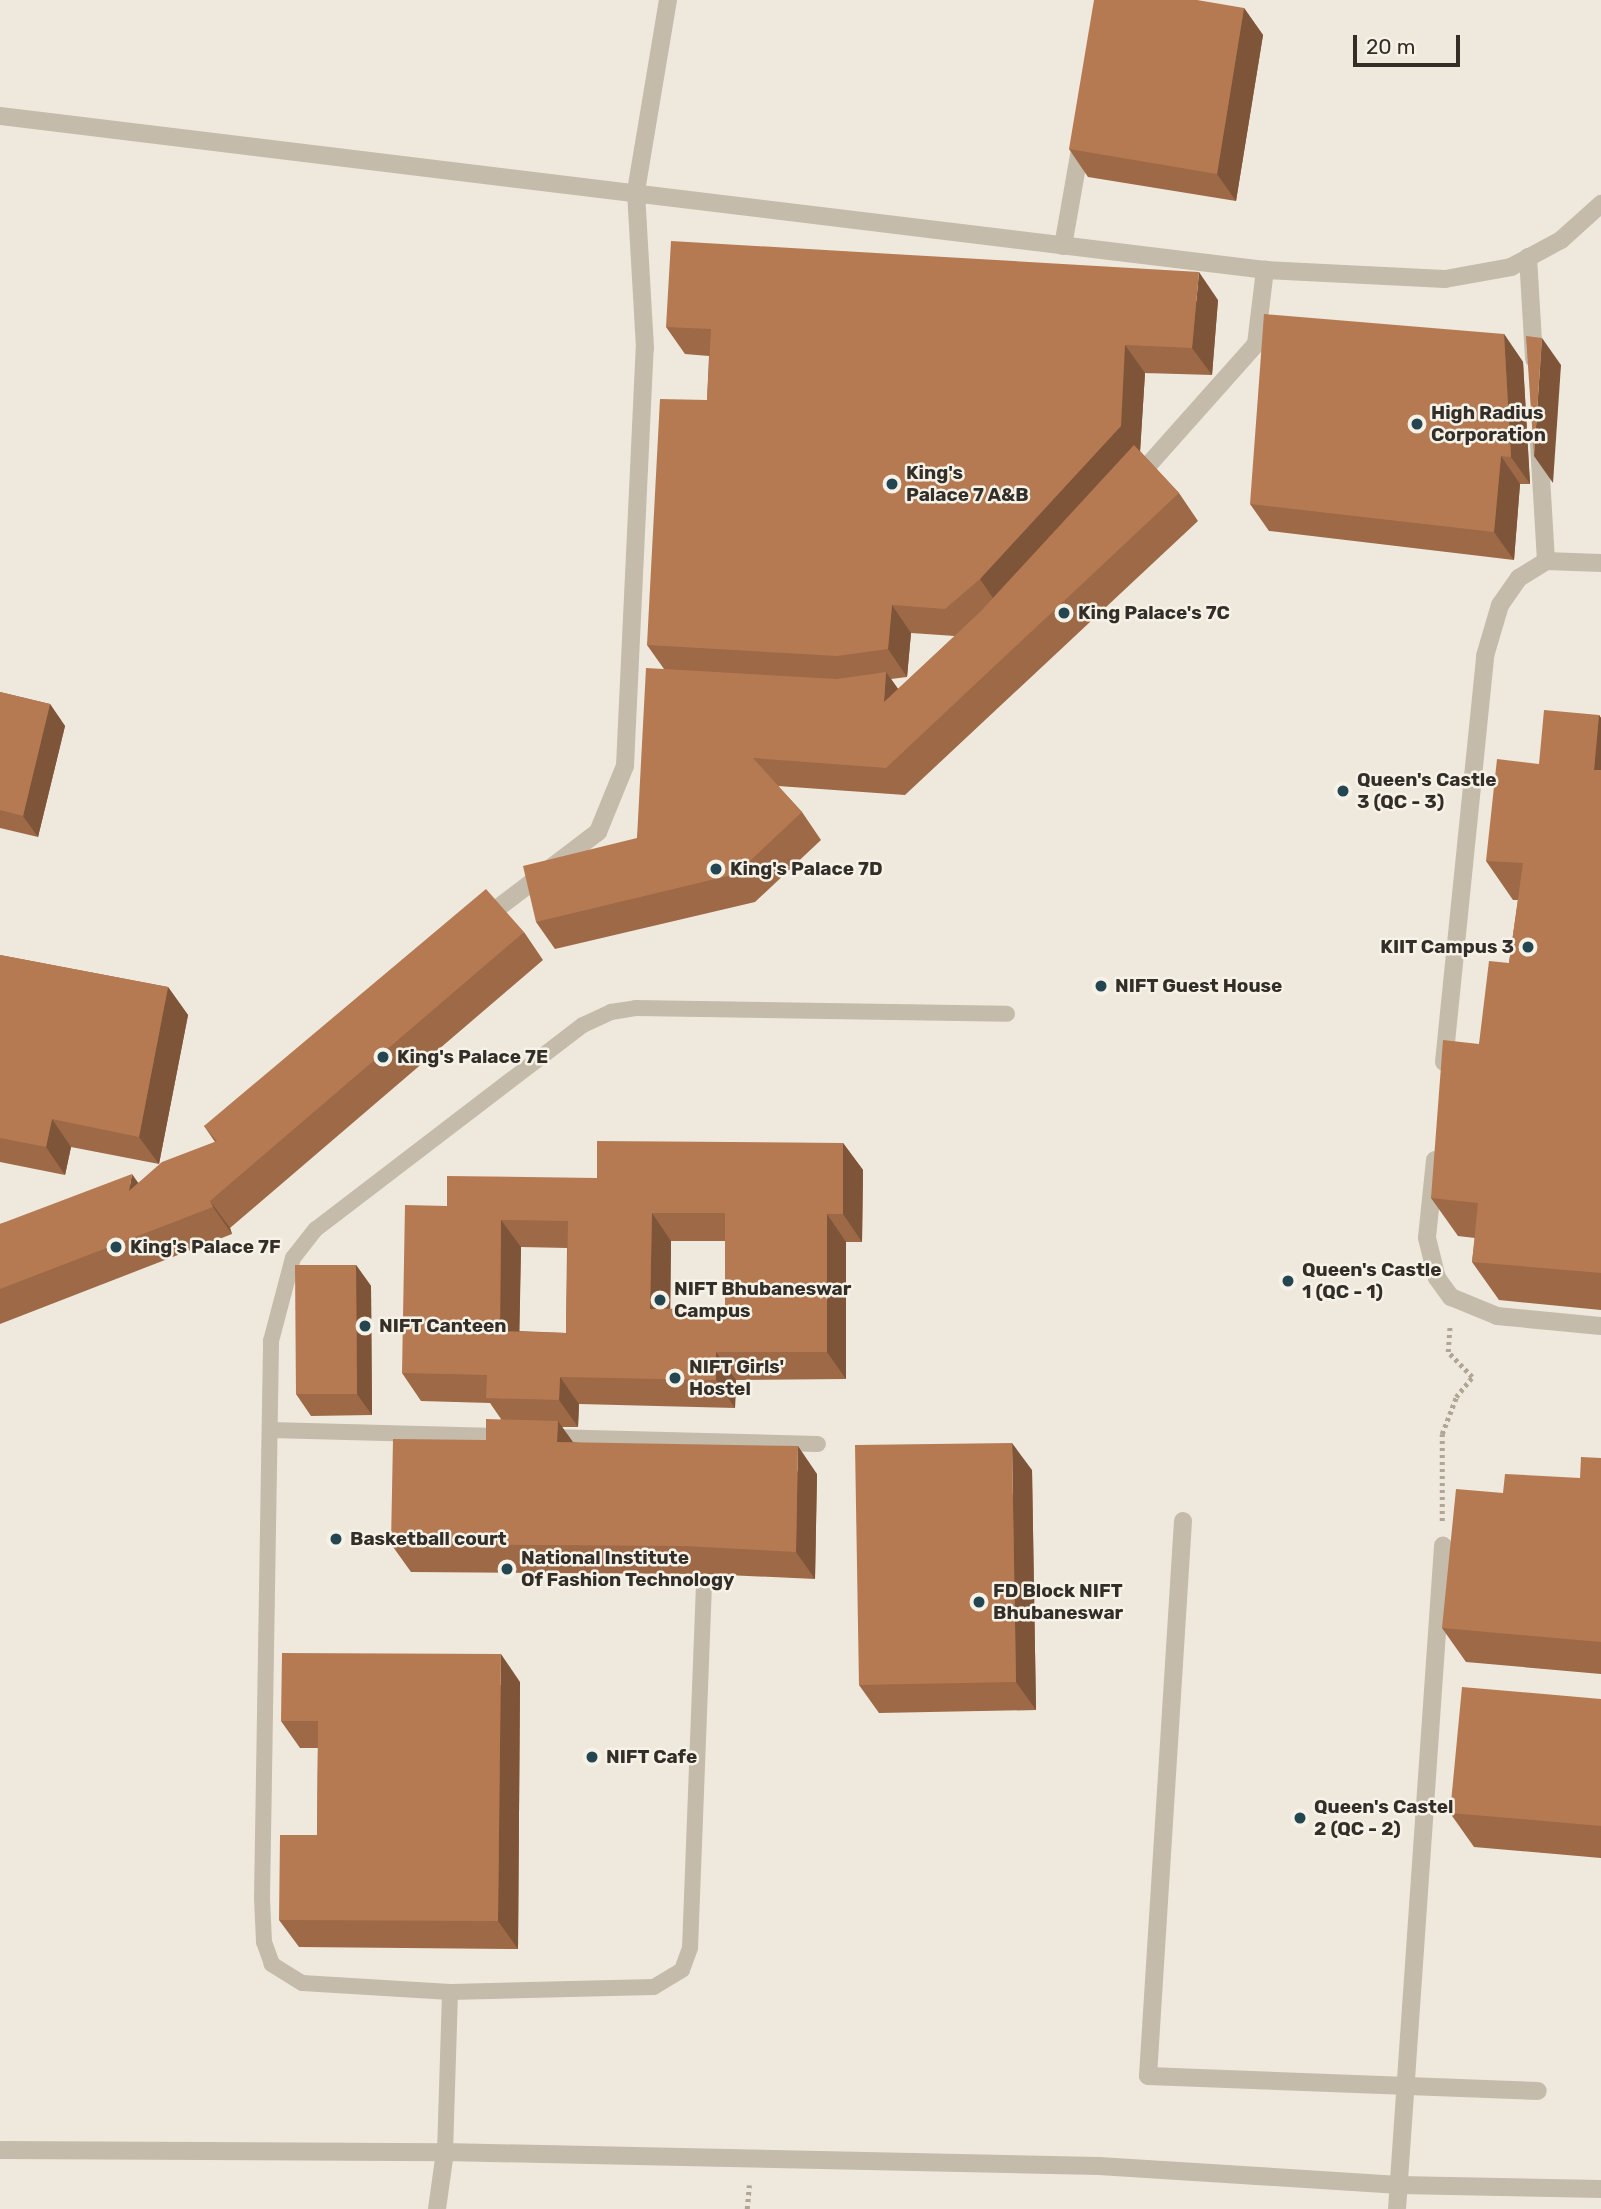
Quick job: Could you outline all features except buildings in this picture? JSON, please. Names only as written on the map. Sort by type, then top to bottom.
[{"type":"street","points":[[464,933],[597,832],[625,766],[639,682],[645,348],[636,191],[668,0]]},
{"type":"street","points":[[0,116],[636,191],[1265,270],[1445,279],[1511,267],[1561,240],[1601,204]]},
{"type":"street","points":[[1063,246],[1084,123]]},
{"type":"street","points":[[1528,257],[1535,382]]},
{"type":"street","points":[[1118,497],[1256,344],[1265,270]]},
{"type":"street","points":[[1538,423],[1546,561]]},
{"type":"street","points":[[1442,1086],[1485,656],[1500,605],[1519,578],[1546,561],[1601,563]]},
{"type":"street","points":[[1436,1141],[1427,1238],[1437,1278],[1451,1297],[1497,1316],[1601,1326]]},
{"type":"street","points":[[1183,1521],[1148,2076],[1405,2088],[1538,2091]]},
{"type":"street","points":[[1396,2209],[1443,1546]]},
{"type":"street","points":[[0,2150],[445,2152],[1099,2166],[1399,2185],[1601,2189]]},
{"type":"street","points":[[437,2209],[445,2152]]},
{"type":"lane","points":[[704,1584],[691,1948],[682,1970],[654,1987],[450,1992],[302,1983],[272,1964],[264,1942],[271,1341],[280,1294],[301,1248],[316,1229],[583,1025],[611,1012],[636,1008],[1007,1014]]},
{"type":"lane","points":[[271,1430],[818,1444]]},
{"type":"lane","points":[[445,2152],[450,1992]]},
{"type":"path","points":[[1443,1546],[1442,1433],[1456,1397],[1472,1377],[1448,1352],[1451,1297]]},
{"type":"place","name":"High Radius Corporation","points":[[1417,424]]},
{"type":"place","name":"King's Palace 7 A&B","points":[[892,484]]},
{"type":"place","name":"King Palace's 7C","points":[[1064,613]]},
{"type":"place","name":"Queen's Castle 3 (QC - 3)","points":[[1343,791]]},
{"type":"place","name":"King's Palace 7D","points":[[716,869]]},
{"type":"place","name":"KIIT Campus 3","points":[[1528,947]]},
{"type":"place","name":"NIFT Guest House","points":[[1101,986]]},
{"type":"place","name":"King's Palace 7E","points":[[383,1057]]},
{"type":"place","name":"King's Palace 7F","points":[[116,1247]]},
{"type":"place","name":"Queen's Castle 1 (QC - 1)","points":[[1288,1281]]},
{"type":"place","name":"NIFT Bhubaneswar Campus","points":[[660,1300]]},
{"type":"place","name":"NIFT Canteen","points":[[365,1326]]},
{"type":"place","name":"NIFT Girls' Hostel","points":[[675,1378]]},
{"type":"place","name":"Basketball court","points":[[336,1539]]},
{"type":"place","name":"National Institute Of Fashion Technology","points":[[507,1569]]},
{"type":"place","name":"FD Block NIFT Bhubaneswar","points":[[979,1602]]},
{"type":"place","name":"NIFT Cafe","points":[[592,1757]]},
{"type":"place","name":"Queen's Castel 2 (QC - 2)","points":[[1300,1818]]}]
